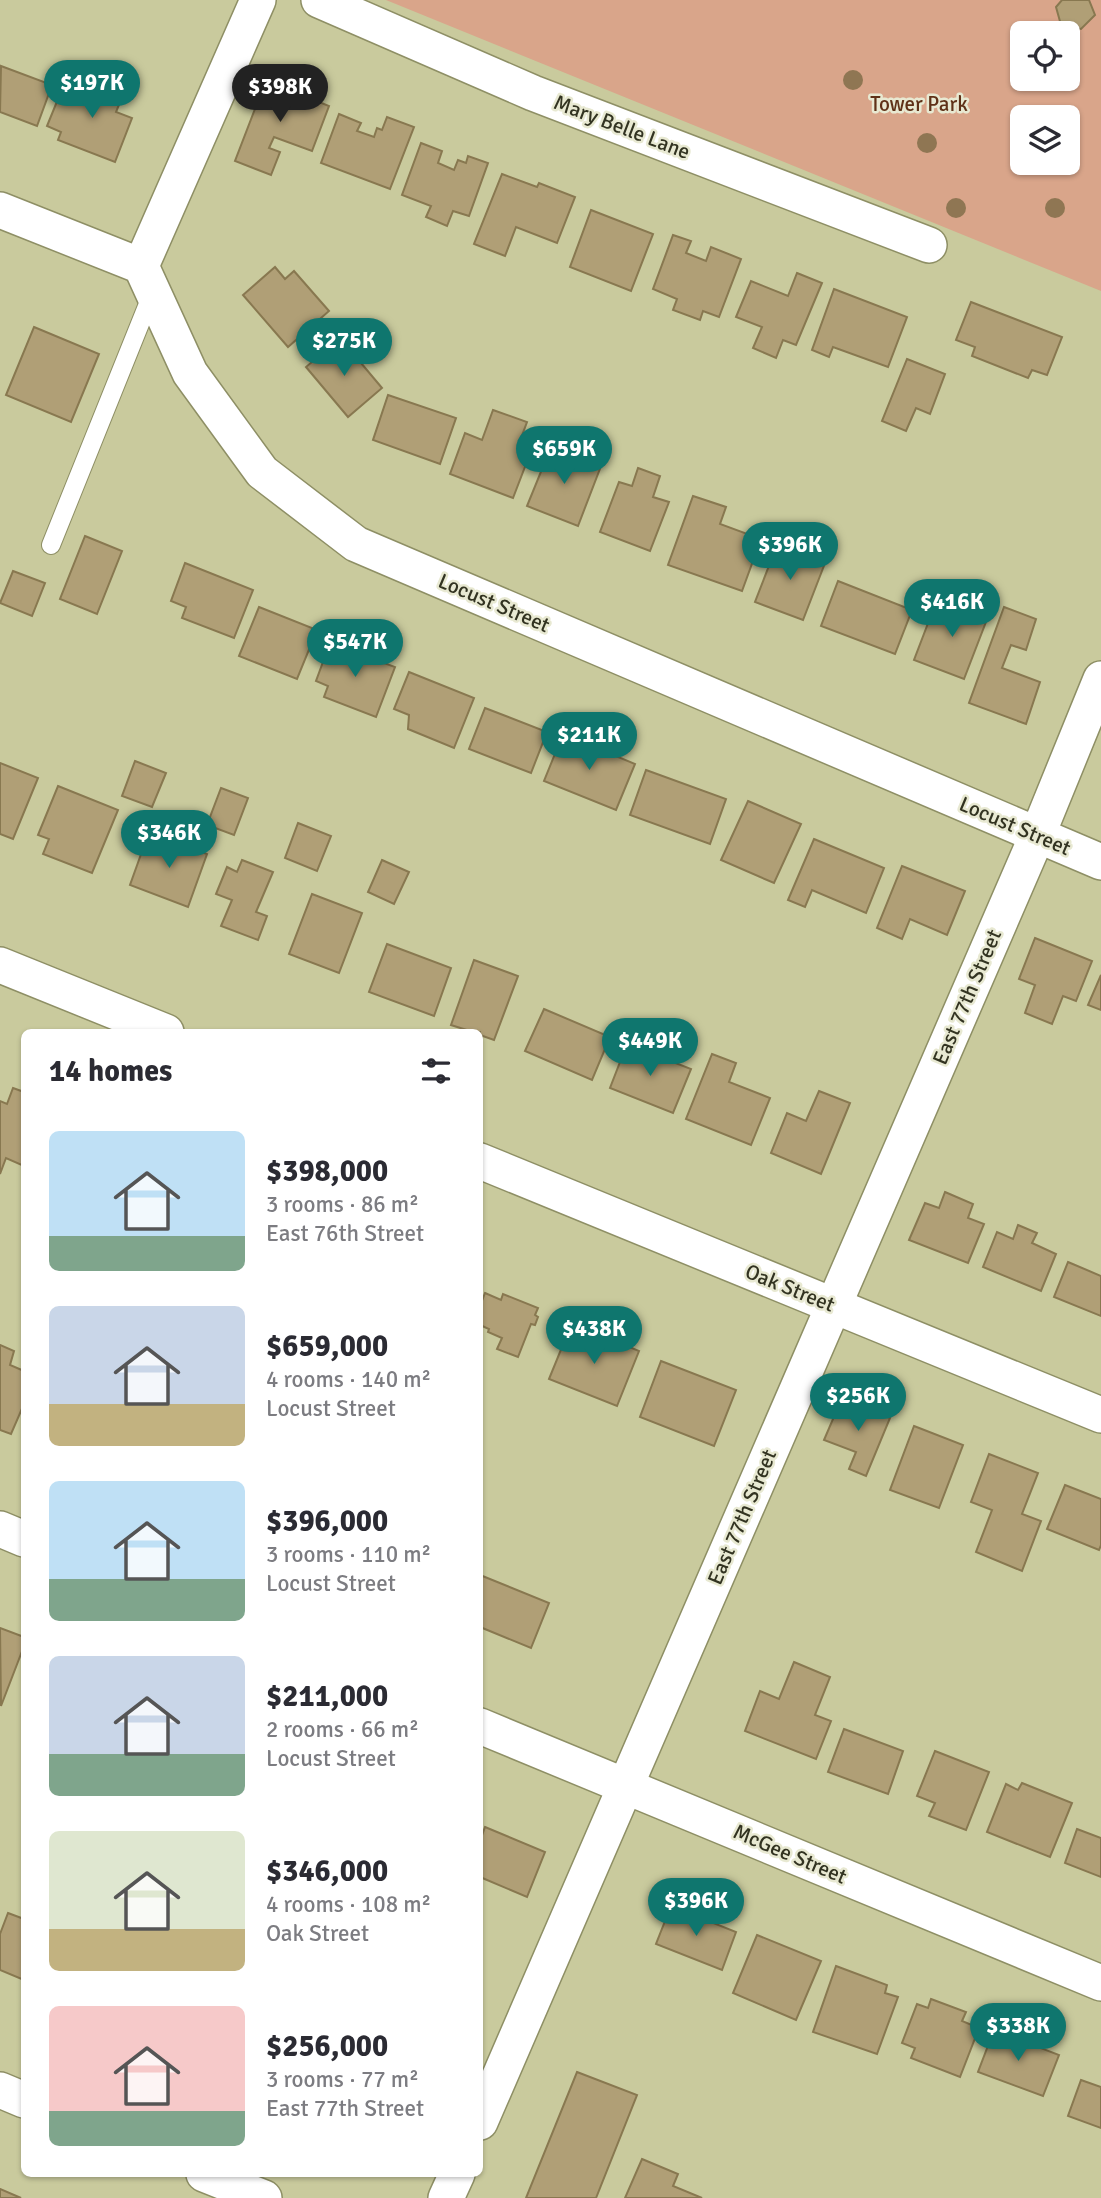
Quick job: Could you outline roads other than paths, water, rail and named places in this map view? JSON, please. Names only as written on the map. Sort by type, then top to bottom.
[{"type":"street","points":[[0,210],[146,280],[258,0]]},
{"type":"street","name":"Mary Belle Lane","points":[[319,0],[533,93],[929,245]]},
{"type":"street","name":"Locust Street","points":[[146,280],[190,373],[262,472],[356,544],[1101,862]]},
{"type":"street","name":"East 77th Street","points":[[483,2115],[1037,836],[1101,679]]},
{"type":"street","points":[[0,965],[159,1029]]},
{"type":"street","name":"Oak Street","points":[[483,1162],[1101,1415]]},
{"type":"street","points":[[0,1529],[21,1538]]},
{"type":"street","name":"McGee Street","points":[[483,1727],[1101,1983]]},
{"type":"street","points":[[0,2090],[21,2099]]},
{"type":"street","points":[[212,2177],[264,2198]]},
{"type":"street","points":[[446,2198],[456,2177]]},
{"type":"lane","points":[[51,545],[146,280]]},
{"type":"park label","name":"Tower Park","points":[[919,104]]}]
